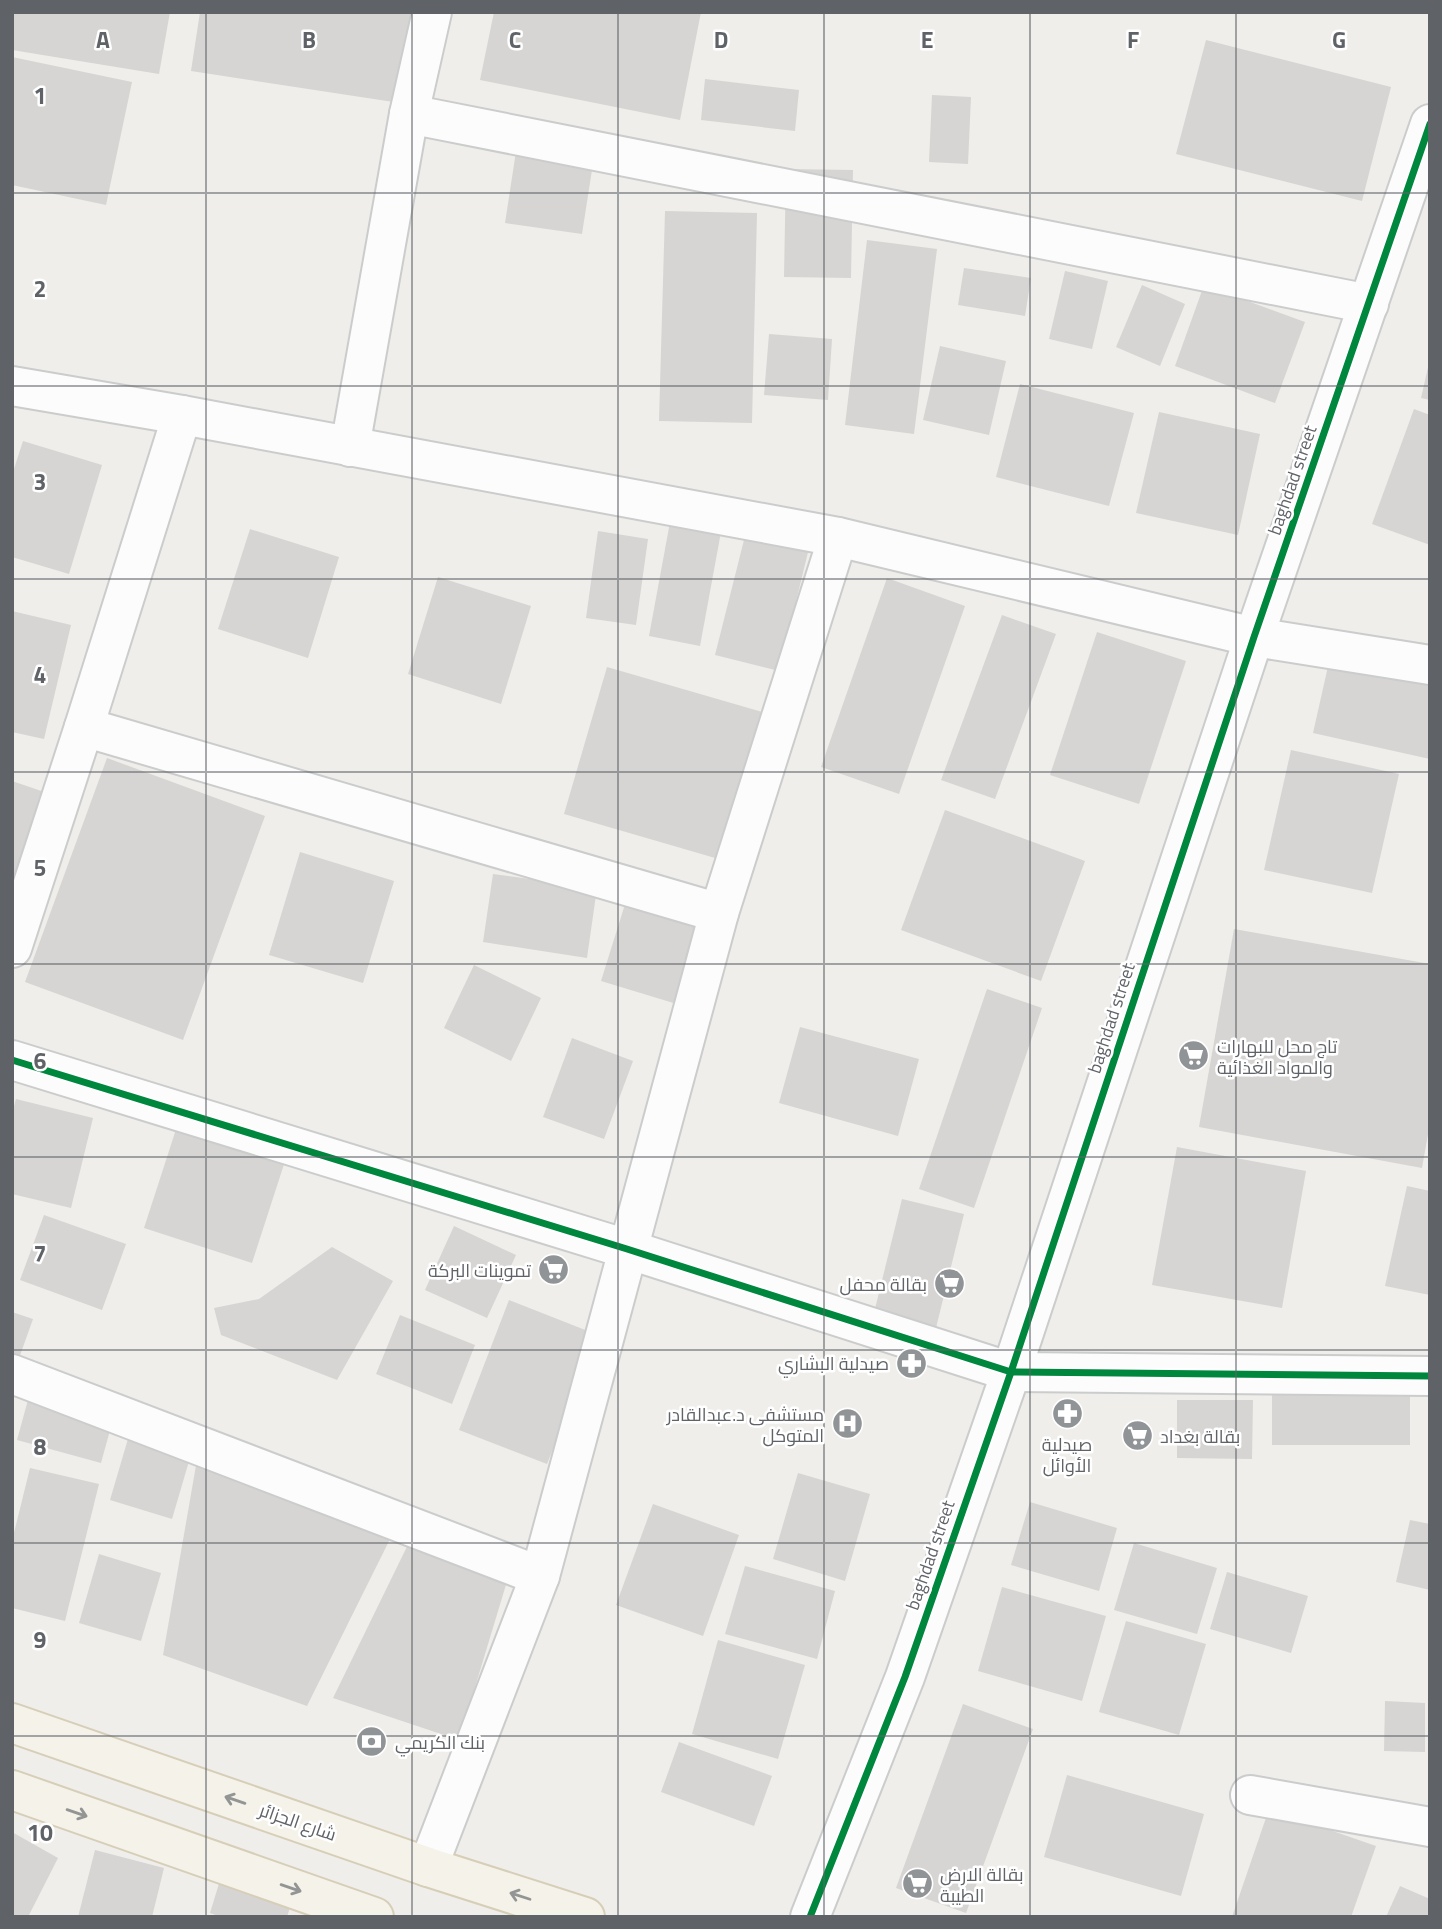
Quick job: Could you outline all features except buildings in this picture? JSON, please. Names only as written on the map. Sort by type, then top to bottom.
[{"type":"main road","name":"شارع الجزائر","points":[[12,1723],[428,1867],[585,1917]]},
{"type":"main road","points":[[12,1790],[374,1917]]},
{"type":"street","points":[[350,447],[409,114],[432,12]]},
{"type":"street","points":[[409,114],[1369,304]]},
{"type":"street","name":"baghdad street","points":[[810,1917],[905,1677],[1011,1372],[1254,637],[1430,124]]},
{"type":"street","points":[[12,386],[838,537],[1254,637],[1430,665]]},
{"type":"street","points":[[12,948],[182,415]]},
{"type":"street","points":[[428,1867],[540,1577],[719,913],[838,537]]},
{"type":"street","points":[[84,727],[719,913]]},
{"type":"street","points":[[12,1060],[1011,1372],[1430,1376]]},
{"type":"street","points":[[12,1374],[540,1577]]},
{"type":"street","points":[[1250,1795],[1430,1827]]},
{"type":"cycle path","points":[[810,1917],[905,1677],[1011,1372],[1254,637],[1430,124]]},
{"type":"cycle path","points":[[12,1060],[627,1249],[1011,1372],[1430,1376]]},
{"type":"place","name":"تاج محل للبهارات والمواد الغذائية","points":[[1194,1056]]},
{"type":"place","name":"تموينات البركة","points":[[554,1270]]},
{"type":"place","name":"بقالة محفل","points":[[950,1284]]},
{"type":"place","name":"صيدلية البشاري","points":[[912,1363]]},
{"type":"place","name":"صيدلية الأوائل","points":[[1067,1414]]},
{"type":"place","name":"مستشفى د.عبدالقادر المتوكل","points":[[847,1424]]},
{"type":"place","name":"بقالة بغداد","points":[[1137,1436]]},
{"type":"place","name":"بنك الكريمي","points":[[372,1742]]},
{"type":"place","name":"بقالة الارض الطيبة","points":[[917,1884]]}]
